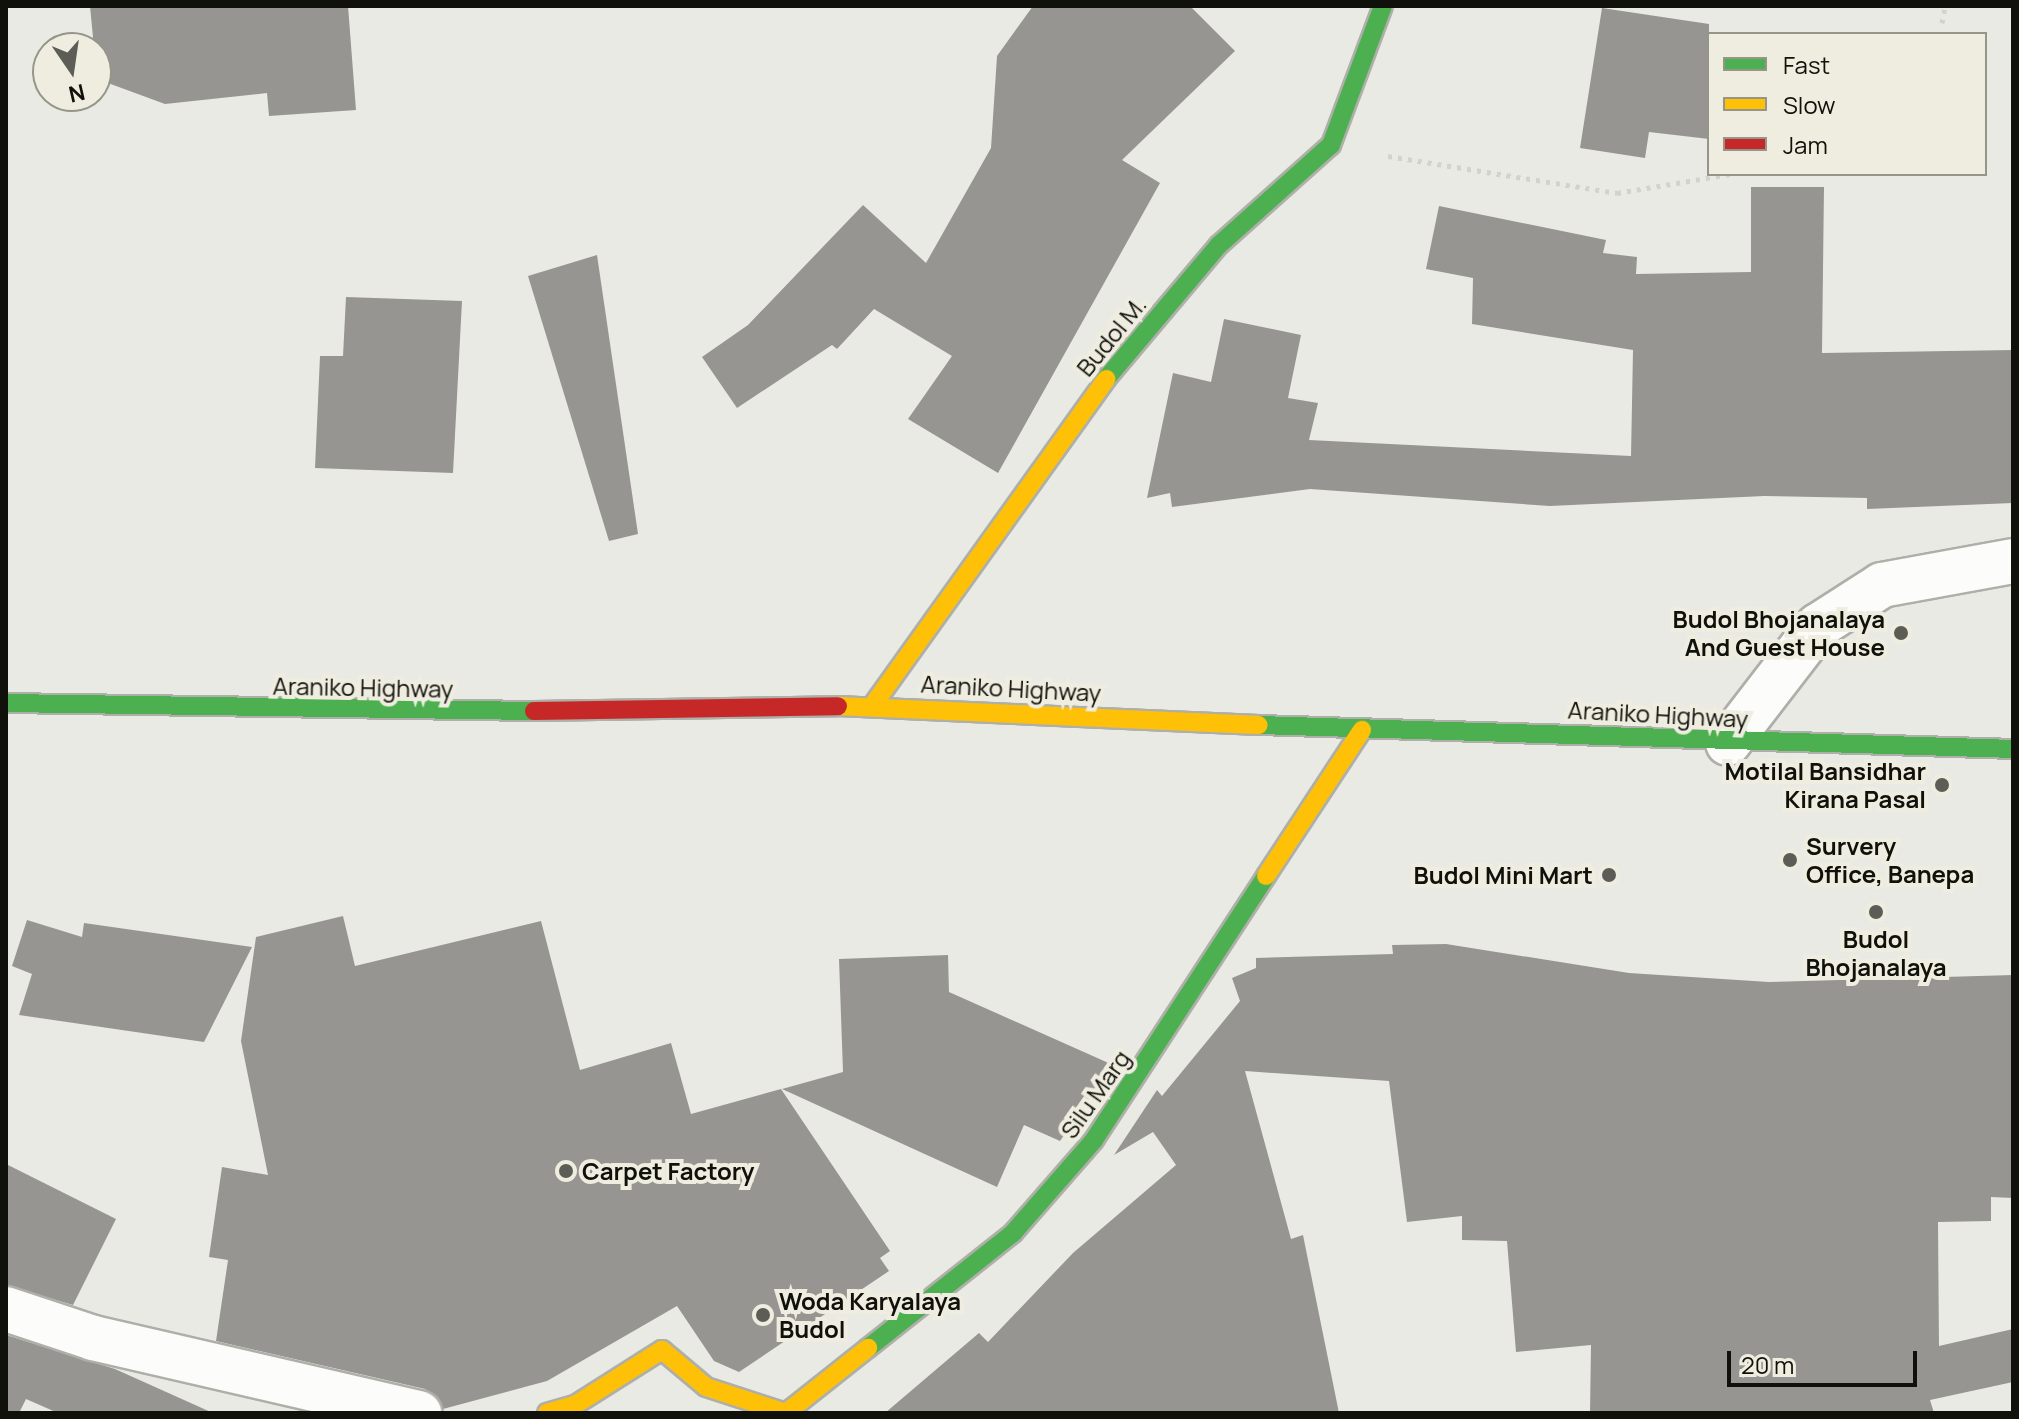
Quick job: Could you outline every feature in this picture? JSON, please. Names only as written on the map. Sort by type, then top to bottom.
[{"type":"main road","name":"Budol M.","points":[[873,705],[1124,354],[1219,245],[1331,145],[1383,6]]},
{"type":"main road","name":"Araniko Highway","points":[[6,703],[455,713],[873,705],[1362,730],[2013,749]]},
{"type":"main road","name":"Silu Marg","points":[[786,1413],[1013,1233],[1094,1140],[1362,730]]},
{"type":"main road","points":[[547,1413],[575,1405],[662,1350],[706,1387],[786,1413]]},
{"type":"street","points":[[1728,743],[1818,626],[1882,585],[2013,561]]},
{"type":"street","points":[[6,1309],[93,1338],[419,1413]]},
{"type":"path","points":[[1942,23],[1945,6]]},
{"type":"path","points":[[1331,145],[1617,193],[1718,176]]},
{"type":"building","points":[[90,6],[348,6],[356,110],[269,116],[267,93],[165,104],[112,85],[112,32],[92,32]]},
{"type":"building","points":[[1033,6],[1190,6],[1235,51],[1122,160],[1160,183],[998,473],[908,419],[952,356],[874,309],[837,349],[832,345],[737,408],[702,357],[748,325],[863,205],[926,263],[991,148],[997,56]]},
{"type":"building","points":[[1602,8],[1709,24],[1707,139],[1649,132],[1645,158],[1580,148]]},
{"type":"building","points":[[1751,187],[1824,187],[1822,353],[2013,350],[2013,503],[1867,509],[1867,498],[1764,496],[1550,506],[1310,489],[1172,507],[1170,493],[1147,498],[1173,373],[1211,382],[1224,319],[1301,335],[1288,398],[1318,403],[1309,440],[1631,456],[1633,350],[1472,324],[1473,278],[1426,269],[1439,206],[1606,240],[1603,253],[1637,257],[1636,274],[1751,272]]},
{"type":"building","points":[[597,255],[638,534],[609,541],[528,276]]},
{"type":"building","points":[[346,297],[462,301],[453,473],[315,468],[320,356],[343,356]]},
{"type":"building","points":[[343,916],[355,966],[541,921],[580,1070],[671,1043],[691,1114],[781,1089],[890,1251],[880,1258],[889,1271],[739,1372],[714,1361],[677,1306],[547,1381],[443,1409],[425,1389],[216,1341],[228,1260],[209,1257],[222,1167],[268,1175],[241,1041],[256,937]]},
{"type":"building","points":[[27,920],[82,937],[84,923],[252,947],[204,1042],[19,1015],[32,974],[12,966]]},
{"type":"building","points":[[1446,944],[1629,973],[1769,982],[2013,975],[2013,1198],[1991,1197],[1991,1221],[1938,1222],[1939,1346],[2013,1329],[2013,1382],[1930,1400],[1934,1413],[1590,1413],[1591,1345],[1516,1352],[1507,1241],[1462,1240],[1462,1216],[1407,1222],[1389,1081],[1245,1071],[1291,1239],[1303,1235],[1339,1413],[885,1413],[979,1333],[988,1342],[1073,1253],[1176,1165],[1153,1132],[1114,1155],[1157,1090],[1162,1096],[1240,1001],[1232,978],[1256,968],[1256,958],[1393,954],[1392,945]]},
{"type":"building","points":[[948,955],[949,992],[1113,1065],[1060,1141],[1024,1125],[997,1187],[782,1089],[843,1072],[839,959]]},
{"type":"building","points":[[6,1164],[116,1219],[73,1305],[6,1285]]},
{"type":"building","points":[[6,1335],[115,1369],[213,1413],[58,1413],[26,1399],[19,1413],[6,1413]]},
{"type":"traffic: fast","points":[[1106,379],[1219,245],[1331,145],[1383,6]]},
{"type":"traffic: fast","points":[[6,703],[534,711]]},
{"type":"traffic: fast","points":[[1259,725],[2013,749]]},
{"type":"traffic: fast","points":[[868,1348],[1013,1233],[1094,1140],[1266,876]]},
{"type":"traffic: slow","points":[[873,705],[1106,379]]},
{"type":"traffic: slow","points":[[838,706],[1259,725]]},
{"type":"traffic: slow","points":[[1266,876],[1362,730]]},
{"type":"traffic: slow","points":[[547,1413],[575,1405],[662,1350],[706,1387],[786,1413],[868,1348]]},
{"type":"traffic: jam","points":[[534,711],[838,706]]},
{"type":"place","name":"Budol Bhojanalaya And Guest House","points":[[1901,633]]},
{"type":"place","name":"Motilal Bansidhar Kirana Pasal","points":[[1942,785]]},
{"type":"place","name":"Survery Office, Banepa","points":[[1790,860]]},
{"type":"place","name":"Budol Mini Mart","points":[[1609,875]]},
{"type":"place","name":"Budol Bhojanalaya","points":[[1876,912]]},
{"type":"place","name":"Carpet Factory","points":[[566,1171]]},
{"type":"place","name":"Woda Karyalaya Budol","points":[[763,1315]]}]
